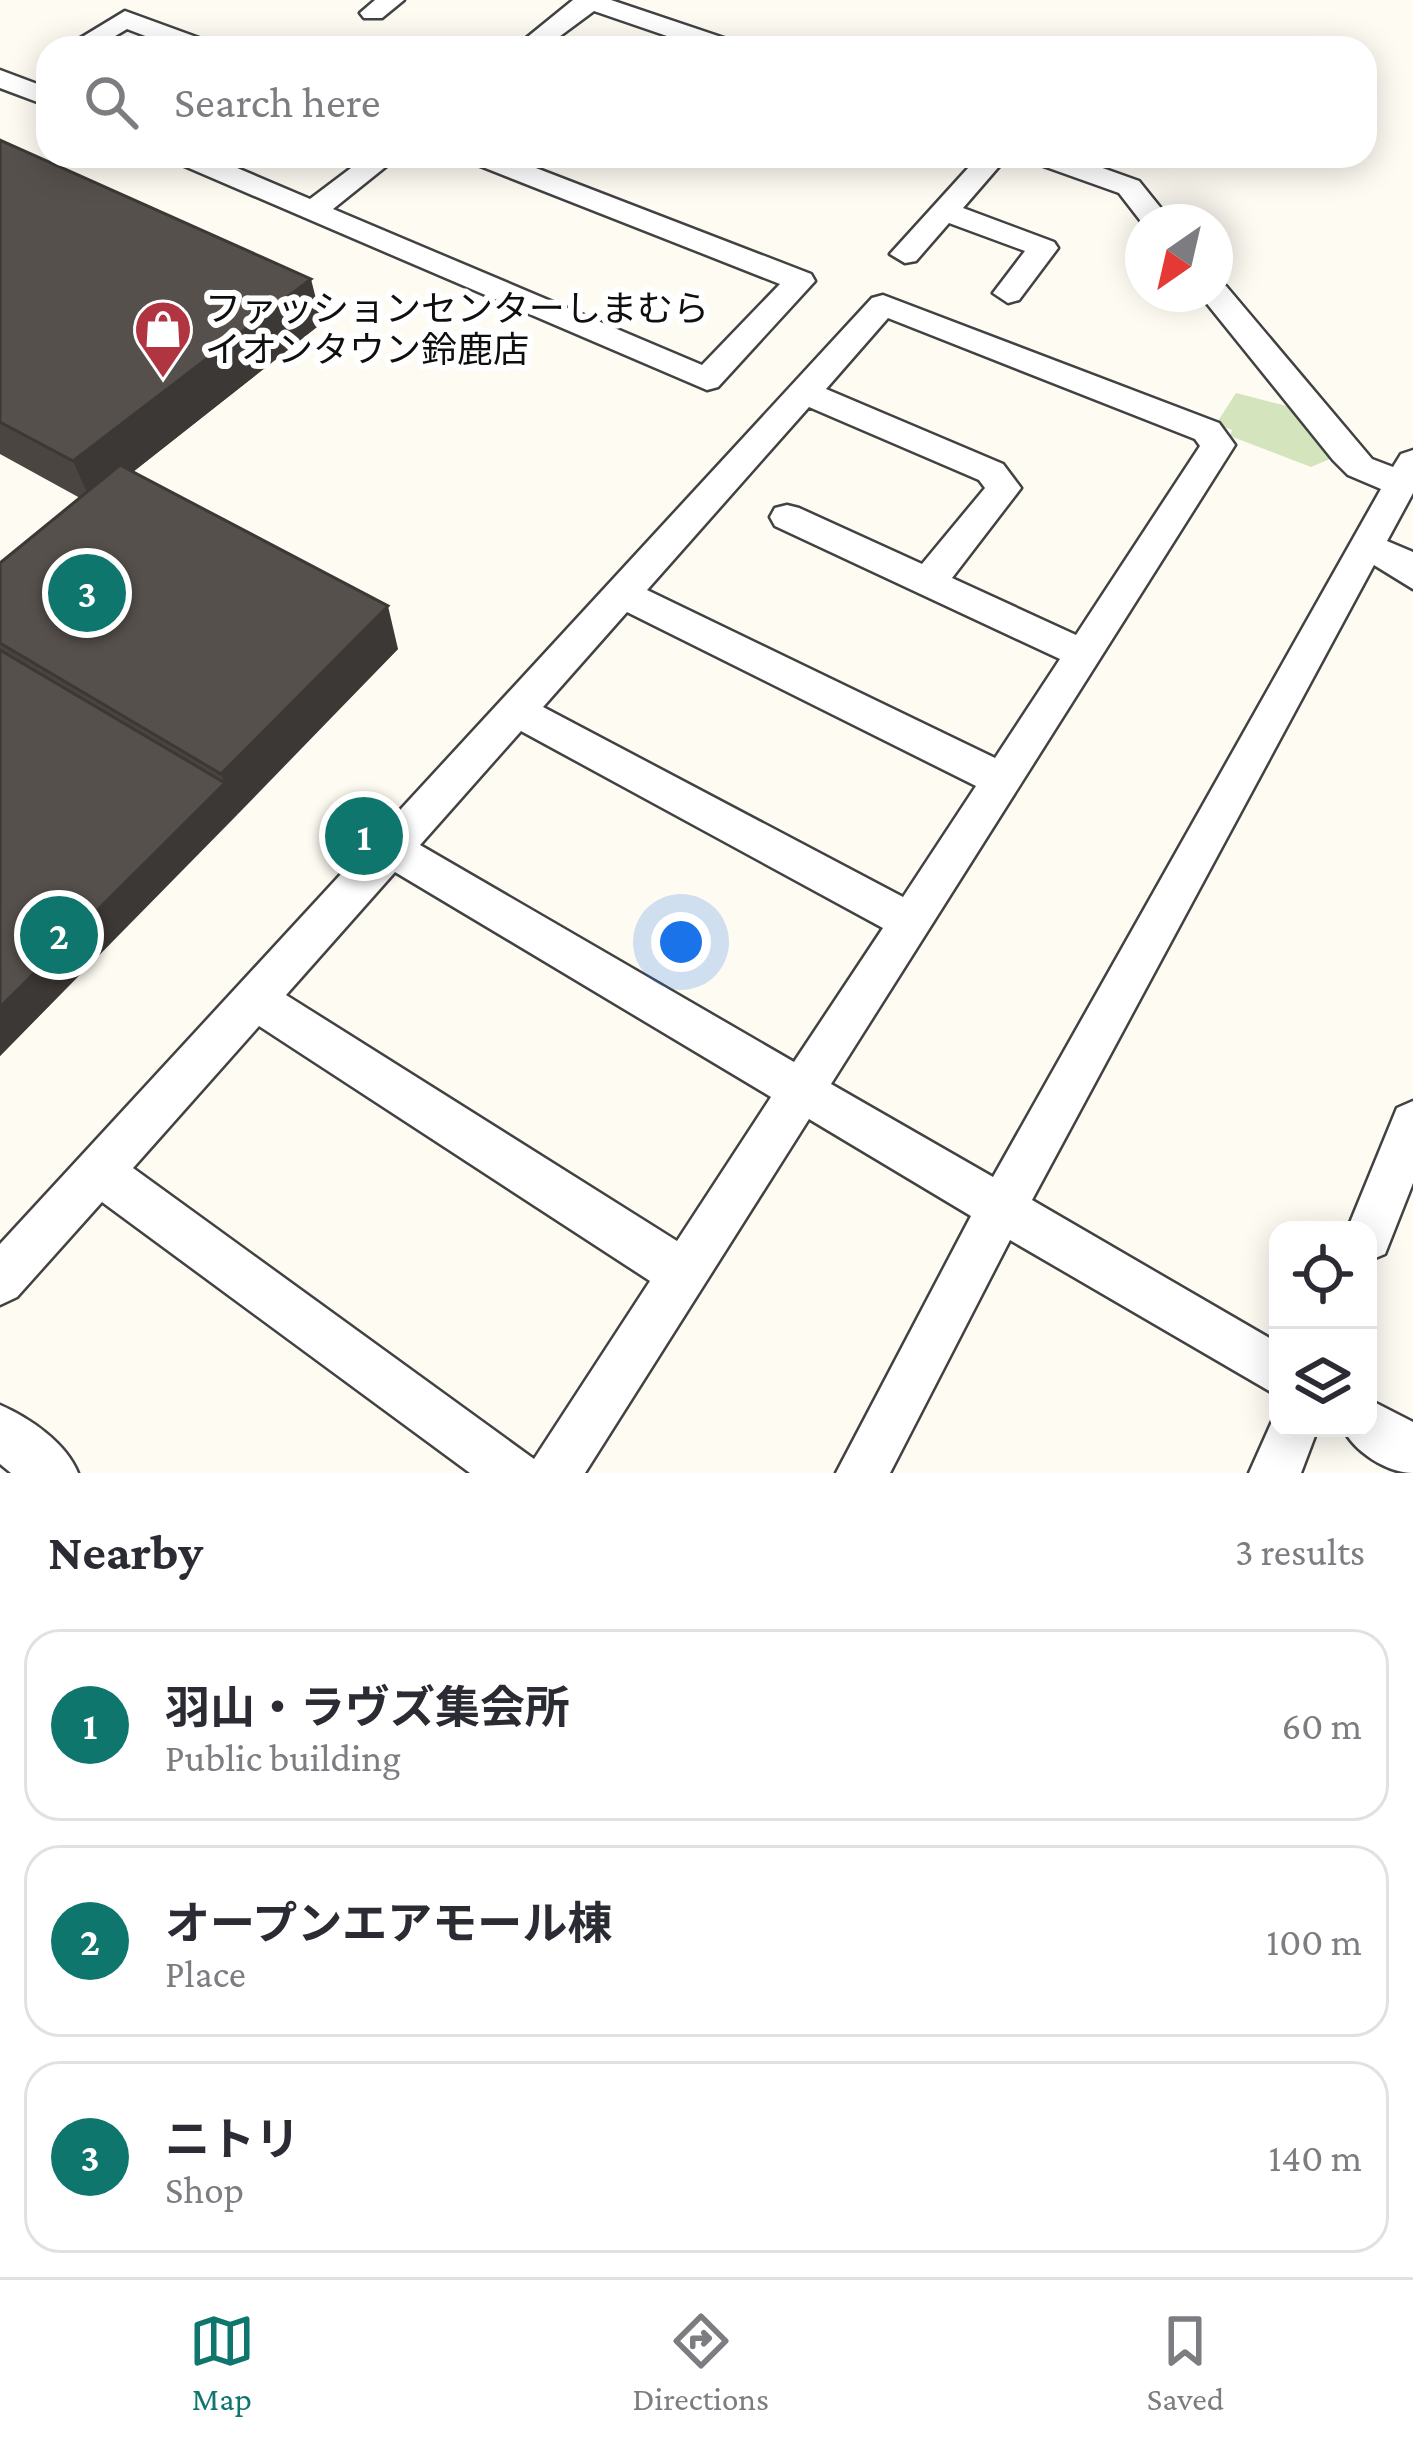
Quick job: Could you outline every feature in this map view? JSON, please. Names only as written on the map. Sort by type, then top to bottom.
[{"type":"street","points":[[542,36],[588,1],[692,36]]},
{"type":"street","points":[[96,36],[125,19],[170,36]]},
{"type":"street","points":[[8,81],[36,70]]},
{"type":"street","points":[[8,81],[36,93]]},
{"type":"street","points":[[213,168],[706,379],[800,281],[510,168]]},
{"type":"street","points":[[313,210],[369,168]]},
{"type":"street","points":[[905,254],[983,168]]},
{"type":"street","points":[[1076,168],[1129,187],[1143,204]]},
{"type":"street","points":[[944,212],[1043,248],[1008,293]]},
{"type":"street","points":[[0,1280],[883,305],[1207,431],[1218,445],[555,1473]]},
{"type":"street","points":[[862,1473],[1002,1207],[1407,473],[1360,467],[1231,312]]},
{"type":"street","points":[[804,392],[992,472],[1004,488],[927,583]]},
{"type":"street","points":[[787,518],[1083,654]]},
{"type":"street","points":[[1367,547],[1400,561],[1413,576]]},
{"type":"street","points":[[623,594],[1002,780]]},
{"type":"street","points":[[515,710],[910,921]]},
{"type":"street","points":[[391,849],[1269,1366]]},
{"type":"street","points":[[255,999],[682,1273]]},
{"type":"street","points":[[1374,1221],[1413,1123]]},
{"type":"street","points":[[100,1172],[514,1473]]},
{"type":"street","points":[[1377,1430],[1413,1452]]},
{"type":"street","points":[[0,1431],[52,1473]]},
{"type":"street","points":[[1275,1473],[1289,1437]]},
{"type":"green space","points":[[1236,393],[1299,409],[1337,456],[1311,467],[1230,436],[1232,430],[1216,424]]},
{"type":"building","points":[[0,140],[36,156],[36,168],[63,168],[311,279],[73,461],[0,422]]},
{"type":"building","points":[[120,465],[388,606],[221,774],[0,643],[0,563]]},
{"type":"building","points":[[0,650],[225,783],[0,1007]]},
{"type":"place","name":"ファッションセンターしまむら イオンタウン鈴鹿店","points":[[163,380]]},
{"type":"place","name":"ニトリ","points":[[87,593]]},
{"type":"place","name":"羽山・ラヴズ集会所","points":[[364,836]]},
{"type":"place","name":"オープンエアモール棟","points":[[59,935]]}]
